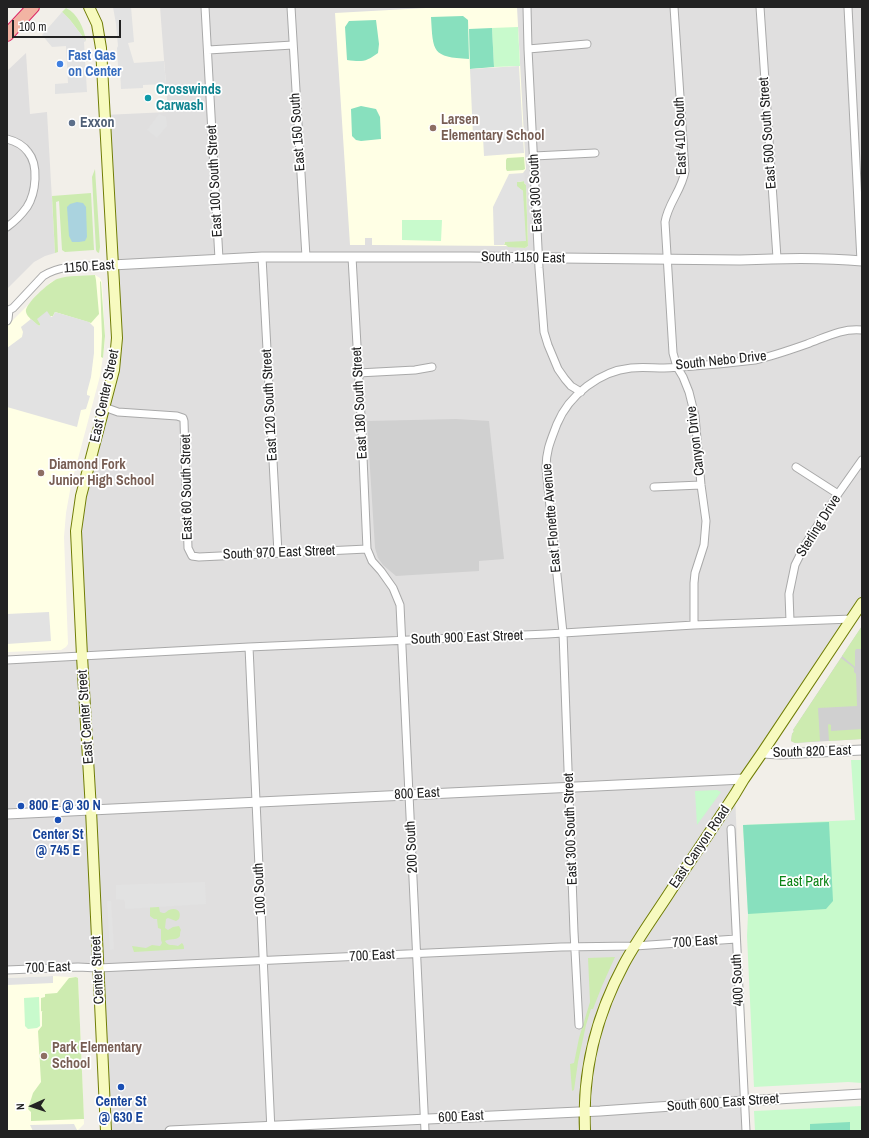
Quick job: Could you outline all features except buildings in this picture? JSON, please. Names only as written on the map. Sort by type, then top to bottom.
[{"type":"highway","points":[[7,35],[33,7]]},
{"type":"main road","name":"East Center Street","points":[[89,7],[97,24],[101,48],[117,344],[114,370],[81,496],[76,531],[91,810]]},
{"type":"main road","name":"East Canyon Road","points":[[585,1131],[584,1110],[588,1071],[598,1024],[612,989],[634,946],[862,603]]},
{"type":"main road","name":"Center Street","points":[[91,810],[106,1131]]},
{"type":"street","name":"East 100 South Street","points":[[205,7],[218,259]]},
{"type":"street","name":"East 150 South","points":[[291,7],[306,256]]},
{"type":"street","name":"East 300 South","points":[[527,7],[539,258]]},
{"type":"street","name":"East 410 South","points":[[667,260],[666,216],[682,183],[685,171],[674,7]]},
{"type":"street","name":"East 500 South Street","points":[[760,7],[777,258]]},
{"type":"street","points":[[848,7],[861,261]]},
{"type":"street","points":[[528,49],[587,44]]},
{"type":"street","points":[[208,50],[293,45]]},
{"type":"street","points":[[7,139],[23,146],[29,153],[36,176],[34,192],[27,208],[7,227]]},
{"type":"street","points":[[534,156],[595,153]]},
{"type":"street","name":"South 1150 East","points":[[184,261],[262,256],[306,256],[667,260],[740,260],[777,258],[861,261]]},
{"type":"street","name":"East 120 South Street","points":[[262,256],[278,553]]},
{"type":"street","name":"East 180 South Street","points":[[352,257],[367,549]]},
{"type":"street","points":[[539,258],[544,332],[548,345],[558,369],[565,380],[581,392]]},
{"type":"street","name":"Canyon Drive","points":[[667,260],[673,353],[677,367],[689,392],[695,416],[706,522],[705,538],[694,583],[694,625]]},
{"type":"street","name":"1150 East","points":[[8,311],[43,276],[49,272],[65,267],[184,261]]},
{"type":"street","points":[[7,321],[8,311]]},
{"type":"street","name":"South Nebo Drive","points":[[581,392],[593,382],[604,376],[625,369],[677,367],[751,360],[782,353],[834,333],[846,330],[862,330]]},
{"type":"street","points":[[358,373],[415,370],[432,367]]},
{"type":"street","name":"East Flonette Avenue","points":[[563,633],[546,456],[551,438],[561,417],[571,401],[581,392]]},
{"type":"street","name":"East 60 South Street","points":[[104,408],[118,412],[178,416],[183,418],[185,429],[188,548],[192,556]]},
{"type":"street","name":"Sterling Drive","points":[[790,622],[789,594],[795,565],[805,545],[862,460]]},
{"type":"street","points":[[796,467],[838,494]]},
{"type":"street","points":[[654,487],[701,485]]},
{"type":"street","name":"South 970 East Street","points":[[192,556],[199,557],[367,549]]},
{"type":"street","name":"200 South","points":[[367,549],[372,561],[389,582],[400,606],[426,1131]]},
{"type":"street","name":"South 900 East Street","points":[[7,660],[249,647],[539,635],[694,625],[852,619]]},
{"type":"street","name":"East 300 South Street","points":[[563,633],[579,1025]]},
{"type":"street","name":"100 South","points":[[249,647],[264,961],[270,1129]]},
{"type":"street","name":"South 820 East","points":[[762,753],[780,754],[862,750]]},
{"type":"street","name":"800 East","points":[[7,814],[744,779]]},
{"type":"street","name":"400 South","points":[[731,829],[746,1131]]},
{"type":"street","name":"700 East","points":[[7,970],[78,967],[98,968],[575,947],[634,946],[736,939]]},
{"type":"street","name":"South 600 East Street","points":[[584,1110],[862,1094]]},
{"type":"street","name":"600 East","points":[[170,1131],[270,1129],[584,1110]]},
{"type":"shaded area","points":[[113,7],[131,7],[134,42],[128,43],[134,63],[164,61],[166,84],[143,85],[143,88],[121,89],[120,68],[118,66],[116,24]]},
{"type":"shaded area","points":[[160,7],[862,7],[862,607],[735,794],[749,1131],[106,1131],[98,968],[7,970],[7,660],[81,656],[76,531],[116,350],[104,115],[168,112]]},
{"type":"shaded area","name":"Larsen Elementary School","points":[[444,7],[517,7],[526,169],[523,173],[524,183],[526,185],[528,246],[525,248],[506,246],[372,245],[372,238],[365,238],[365,245],[350,245],[335,13]]},
{"type":"shaded area","points":[[62,12],[86,41],[84,42],[87,92],[55,94],[55,84],[68,83],[66,46],[52,47],[42,35]]},
{"type":"shaded area","points":[[26,53],[30,114],[47,112],[55,253],[34,262],[7,289],[7,71]]},
{"type":"shaded area","points":[[519,66],[524,153],[484,156],[483,137],[473,136],[470,69]]},
{"type":"shaded area","points":[[159,114],[166,117],[167,126],[157,138],[147,130]]},
{"type":"shaded area","points":[[524,173],[525,181],[517,182],[517,186],[523,191],[526,241],[505,242],[504,245],[494,245],[493,207],[509,174]]},
{"type":"shaded area","name":"Diamond Fork Junior High School","points":[[95,275],[100,278],[102,282],[105,336],[104,350],[100,376],[71,485],[66,513],[64,537],[68,644],[61,650],[7,652],[7,326],[51,282],[58,279]]},
{"type":"shaded area","points":[[47,311],[51,317],[55,312],[89,322],[94,327],[94,353],[91,377],[87,392],[87,395],[90,396],[86,409],[81,410],[77,427],[7,407],[7,348],[22,337],[23,332],[21,327],[31,319],[40,326],[37,319]]},
{"type":"shaded area","points":[[456,419],[489,421],[504,559],[479,561],[479,571],[396,576],[383,565],[378,558],[375,548],[367,421]]},
{"type":"shaded area","points":[[49,612],[51,641],[7,644],[7,614]]},
{"type":"shaded area","points":[[862,626],[862,739],[795,743],[791,741],[793,730]]},
{"type":"shaded area","points":[[205,882],[206,904],[126,909],[124,900],[116,899],[116,885]]},
{"type":"shaded area","points":[[107,901],[111,901],[114,949],[110,950]]},
{"type":"shaded area","name":"Park Elementary School","points":[[53,976],[78,978],[84,1124],[78,1130],[7,1131],[7,978]]},
{"type":"shaded area","points":[[53,976],[53,983],[7,985],[7,978]]},
{"type":"shaded area","points":[[74,1124],[77,1130],[33,1131],[30,1125]]},
{"type":"green space","points":[[66,8],[74,14],[80,22],[86,41],[62,12]]},
{"type":"green space","points":[[463,16],[468,20],[469,59],[448,57],[441,54],[434,45],[431,17]]},
{"type":"green space","points":[[376,20],[379,44],[378,53],[364,61],[347,60],[345,27],[349,21]]},
{"type":"green space","points":[[518,27],[520,66],[494,67],[492,28]]},
{"type":"green space","points":[[492,28],[494,67],[470,69],[469,29]]},
{"type":"green space","points":[[361,106],[376,109],[380,117],[381,139],[361,141],[356,140],[352,136],[351,109]]},
{"type":"green space","points":[[524,157],[525,169],[507,171],[507,158]]},
{"type":"green space","points":[[95,169],[100,247],[99,253],[96,250],[92,177]]},
{"type":"green space","points":[[524,181],[526,185],[528,246],[525,248],[508,247],[504,245],[523,191],[517,187],[517,182]]},
{"type":"green space","points":[[91,193],[94,250],[65,252],[62,250],[59,201],[56,202],[58,252],[55,253],[52,196]]},
{"type":"green space","points":[[402,220],[442,220],[441,241],[402,240]]},
{"type":"green space","points":[[95,275],[99,314],[91,323],[55,312],[53,316],[39,326],[31,320],[27,314],[26,308],[33,299],[49,284],[57,279],[71,276]]},
{"type":"green space","points":[[101,281],[105,336],[103,358],[101,357]]},
{"type":"green space","points":[[862,626],[862,649],[856,649],[855,651],[855,667],[842,656]]},
{"type":"green space","points":[[841,658],[854,668],[854,672],[856,674],[857,706],[818,708],[820,741],[795,743],[791,741],[793,730]]},
{"type":"green space","points":[[829,724],[831,725],[831,731],[862,729],[862,739],[829,741]]},
{"type":"green space","name":"East Park","points":[[851,760],[862,760],[862,1083],[848,1082],[754,1087],[747,936],[748,914],[743,825],[855,820]]},
{"type":"green space","points":[[717,790],[721,792],[697,825],[695,791]]},
{"type":"green space","points":[[829,822],[833,901],[826,909],[748,914],[743,825]]},
{"type":"green space","points":[[150,907],[159,907],[160,912],[163,913],[172,909],[179,912],[179,919],[176,921],[168,918],[166,919],[165,928],[168,930],[179,926],[181,930],[180,936],[179,938],[165,941],[169,945],[178,946],[182,943],[184,945],[184,949],[134,952],[132,946],[146,948],[152,945],[160,946],[162,943],[161,929],[158,928],[157,919],[150,916]]},
{"type":"green space","points":[[615,957],[593,1009],[591,1009],[578,1062],[574,1090],[572,1091],[570,1064],[574,1063],[579,1038],[590,1002],[588,958]]},
{"type":"green space","points":[[69,978],[78,978],[84,1119],[31,1121],[31,1112],[28,1109],[33,1093],[41,1082],[38,1031],[42,1026],[43,1012],[41,1011],[41,998],[45,997],[45,994],[57,993]]},
{"type":"green space","points":[[39,997],[40,1026],[37,1028],[28,1029],[25,1026],[24,998]]},
{"type":"green space","points":[[862,1106],[862,1131],[755,1131],[754,1111]]},
{"type":"green space","points":[[850,1122],[850,1131],[810,1131],[810,1124]]},
{"type":"water","points":[[77,202],[83,203],[86,207],[87,237],[85,241],[72,242],[69,236],[67,207],[70,204]]},
{"type":"place","name":"Fast Gas on Center","points":[[60,64]]},
{"type":"place","name":"Crosswinds Carwash","points":[[148,98]]},
{"type":"place","name":"Exxon","points":[[72,123]]},
{"type":"place","name":"Larsen Elementary School","points":[[433,128]]},
{"type":"place","name":"Diamond Fork Junior High School","points":[[41,473]]},
{"type":"place","name":"800 E @ 30 N","points":[[21,806]]},
{"type":"place","name":"Center St @ 745 E","points":[[58,820]]},
{"type":"place","name":"Park Elementary School","points":[[44,1056]]},
{"type":"place","name":"Center St @ 630 E","points":[[121,1087]]}]
